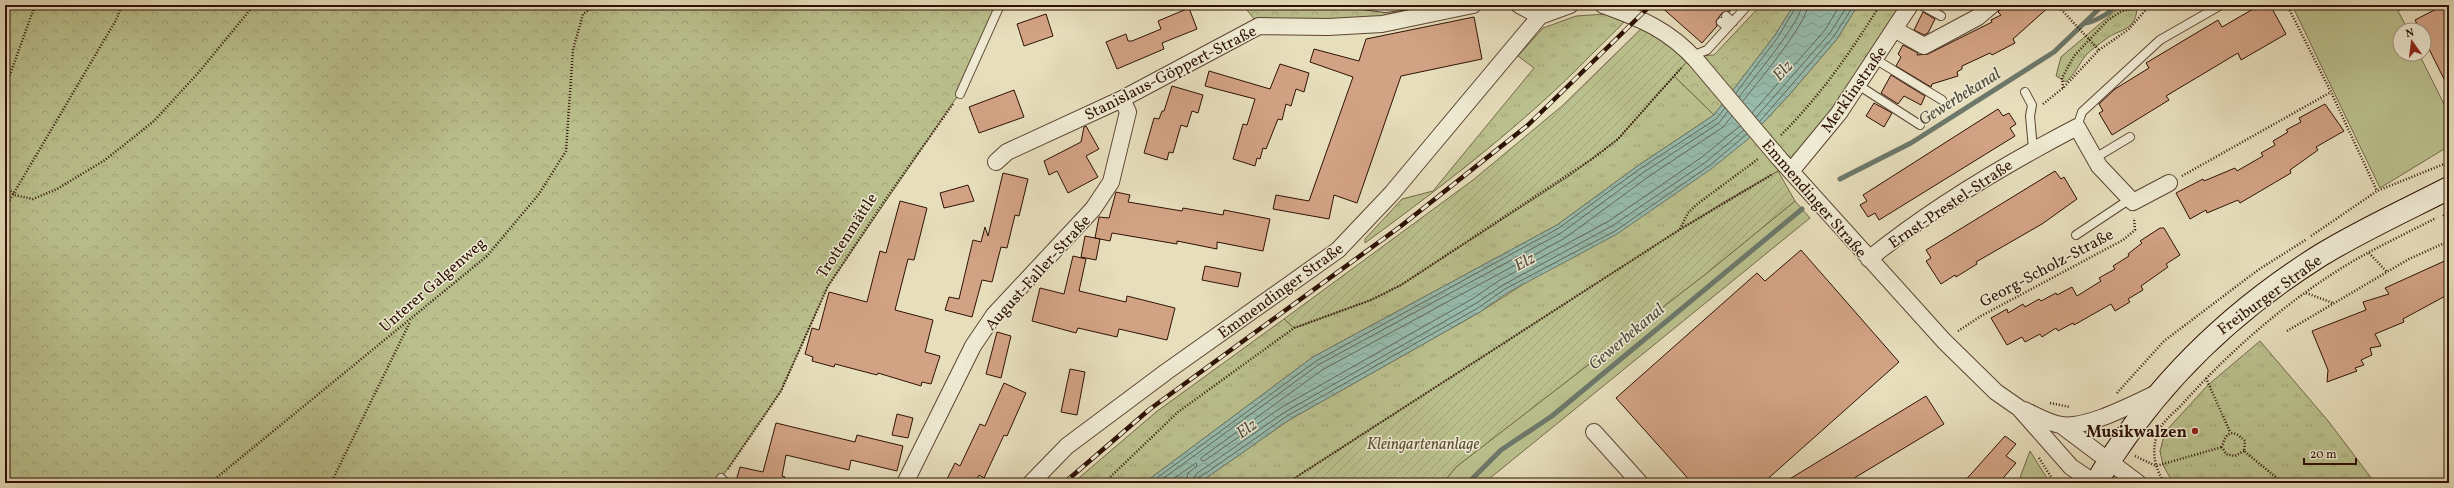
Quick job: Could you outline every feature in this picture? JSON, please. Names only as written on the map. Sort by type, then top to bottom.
[{"type":"street","name":"Stanislaus-Göppert-Straße","points":[[996,162],[1007,152],[1122,99],[1259,26],[1328,27],[1382,24],[1447,7],[1473,5]]},
{"type":"street","points":[[1519,5],[1540,16]]},
{"type":"street","name":"Emmendinger Straße","points":[[1031,483],[1073,442],[1166,372],[1338,250],[1392,193],[1540,16],[1570,5]]},
{"type":"street","name":"Emmendinger Straße","points":[[1604,5],[1648,22],[1673,37],[1869,259],[1944,341],[1996,392],[2019,408],[2061,425],[2110,460],[2138,483]]},
{"type":"street","name":"Merklinstraße","points":[[1792,170],[1839,113],[1910,5]]},
{"type":"street","points":[[1894,29],[1924,46],[1978,17],[1992,5]]},
{"type":"street","name":"August-Faller-Straße","points":[[905,483],[973,346],[994,315],[1093,209],[1110,182],[1128,112],[1122,99]]},
{"type":"street","points":[[2077,127],[2095,158],[2132,201],[2169,183]]},
{"type":"street","name":"Ernst-Prestel-Straße","points":[[1869,259],[1927,215],[2033,149],[2077,127]]},
{"type":"street","name":"Freiburger Straße","points":[[2096,483],[2110,460],[2159,392],[2216,332],[2264,294],[2340,244],[2449,188]]},
{"type":"street","name":"Emmendinger Straße","points":[[2061,425],[2097,420],[2159,392]]},
{"type":"street","name":"Emmendinger Straße","points":[[2019,408],[2071,467],[2096,483]]},
{"type":"street","points":[[1594,432],[1640,483]]},
{"type":"lane","points":[[960,94],[1000,5]]},
{"type":"lane","points":[[1363,5],[1385,8],[1409,5]]},
{"type":"lane","points":[[1694,59],[1707,50],[1748,5]]},
{"type":"lane","points":[[1922,5],[1941,16]]},
{"type":"lane","points":[[2077,127],[2082,112],[2160,40],[2221,5]]},
{"type":"lane","points":[[1723,19],[1730,25]]},
{"type":"lane","points":[[1875,59],[1942,100]]},
{"type":"lane","points":[[1858,85],[1920,125]]},
{"type":"lane","points":[[2025,92],[2032,104],[2030,116],[2033,149]]},
{"type":"lane","points":[[2095,158],[2130,137]]},
{"type":"lane","points":[[2076,235],[2132,201]]},
{"type":"path","points":[[5,93],[6,84],[35,5]]},
{"type":"path","points":[[5,208],[116,20],[122,5]]},
{"type":"path","points":[[5,184],[14,194],[33,199],[57,189],[105,160],[154,121],[200,72],[254,5]]},
{"type":"path","name":"Unterer Galgenweg","points":[[210,483],[411,320],[487,256],[539,194],[566,151],[573,50],[583,14],[597,5]]},
{"type":"path","points":[[1780,136],[1806,110],[1843,64],[1880,5]]},
{"type":"path","points":[[2057,5],[2085,33],[2099,50]]},
{"type":"path","points":[[2287,5],[2331,92],[2377,191]]},
{"type":"path","points":[[2063,88],[2062,78],[2074,56],[2108,20],[2122,11],[2150,6]]},
{"type":"path","points":[[2030,116],[2063,88],[2099,50],[2129,29],[2150,6]]},
{"type":"path","points":[[1104,483],[1178,412],[1294,328],[1371,300],[1401,285],[1582,166],[1618,139],[1674,76]]},
{"type":"path","points":[[2169,183],[2331,92]]},
{"type":"path","name":"Trottenmättle","points":[[724,481],[781,391],[828,286],[885,200],[960,94]]},
{"type":"path","points":[[1679,230],[1688,213],[1696,205],[1759,158]]},
{"type":"path","points":[[1288,483],[1679,230],[1778,171],[1792,170]]},
{"type":"path","name":"Georg-Scholz-Straße","points":[[1944,341],[1981,316],[2123,240],[2135,230],[2132,201]]},
{"type":"path","points":[[2165,483],[2156,466],[2153,450],[2158,430],[2206,378],[2261,328],[2305,293],[2369,253],[2449,212]]},
{"type":"path","points":[[2443,215],[2449,219]]},
{"type":"path","points":[[2287,331],[2387,272],[2449,241]]},
{"type":"path","points":[[2369,253],[2387,272]]},
{"type":"path","points":[[2305,293],[2334,303]]},
{"type":"path","points":[[331,483],[411,320]]},
{"type":"path","points":[[2206,378],[2230,432]]},
{"type":"path","points":[[2043,400],[2076,409]]},
{"type":"path","points":[[2230,432],[2236,432],[2245,441],[2244,451],[2235,456],[2226,454],[2222,447],[2225,436],[2230,432]]},
{"type":"path","points":[[2156,466],[2222,447]]},
{"type":"path","points":[[2244,451],[2283,483]]},
{"type":"green space","points":[[5,5],[998,5],[961,91],[828,286],[781,391],[718,483],[5,483]]},
{"type":"green space","points":[[1243,5],[1424,5],[1368,19],[1254,19]]},
{"type":"green space","points":[[1609,5],[1638,5],[1628,18],[1539,105],[1483,153],[1425,199],[1365,243],[1365,239],[1402,199],[1433,191],[1534,68],[1518,56],[1543,28],[1576,16],[1606,14]]},
{"type":"green space","points":[[1761,5],[1794,5],[1775,35],[1714,115],[1674,76],[1692,56],[1714,55]]},
{"type":"green space","points":[[1858,5],[1910,5],[1792,170],[1778,171],[1722,203],[1287,483],[1199,483],[1289,420],[1480,312],[1747,140],[1790,94],[1837,39]]},
{"type":"green space","points":[[2122,5],[2141,5],[2137,9],[2136,16],[2130,26],[2111,35],[2086,55],[2066,82],[2056,76],[2061,57]]},
{"type":"green space","points":[[2292,5],[2410,5],[2398,11],[2404,22],[2392,22],[2392,62],[2423,62],[2449,114],[2449,146],[2380,188]]},
{"type":"green space","points":[[1648,22],[1692,56],[1618,139],[1569,176],[1401,285],[1371,300],[1294,328],[1284,319],[1473,180],[1562,106]]},
{"type":"green space","points":[[1674,76],[1714,115],[1639,165],[1557,225],[1313,357],[1144,483],[1073,483],[1156,412],[1284,319],[1294,328],[1371,300],[1401,285],[1569,176],[1618,139]]},
{"type":"green space","name":"Kleingartenanlage","points":[[1778,171],[1795,201],[1707,273],[1456,467],[1443,483],[1287,483],[1679,230]]},
{"type":"green space","points":[[1795,201],[1810,218],[1484,483],[1443,483],[1456,467],[1707,273]]},
{"type":"green space","points":[[2260,341],[2329,422],[2375,483],[2173,483],[2163,465],[2160,451],[2165,432],[2208,385]]},
{"type":"green space","points":[[2030,451],[2050,483],[2018,483]]},
{"type":"water","name":"Elz","points":[[1794,5],[1858,5],[1837,39],[1790,94],[1747,140],[1711,169],[1617,234],[1507,293],[1480,312],[1289,420],[1199,483],[1144,483],[1313,357],[1557,225],[1639,165],[1714,115],[1775,35]]},
{"type":"building","points":[[1659,5],[1735,5],[1729,12],[1722,13],[1716,21],[1717,26],[1702,43]]},
{"type":"building","points":[[2005,5],[2051,5],[2013,39],[2015,43],[1992,55],[1990,53],[1962,66],[1962,69],[1957,72],[1958,76],[1932,84],[1931,87],[1896,66],[1901,57],[1898,54],[1903,45],[1918,53],[1917,55],[1928,54],[1992,22],[1991,20],[2001,15],[1998,12]]},
{"type":"building","points":[[2260,5],[2270,5],[2286,34],[2241,60],[2238,53],[2166,96],[2169,100],[2112,135],[2099,113],[2103,111],[2099,104],[2115,89],[2149,68],[2146,63],[2218,20],[2222,27]]},
{"type":"building","points":[[2444,5],[2449,5],[2449,89],[2432,55],[2432,22],[2416,22],[2415,20]]},
{"type":"building","points":[[1189,8],[1197,29],[1162,43],[1164,49],[1117,69],[1106,42],[1126,34],[1128,41],[1132,41],[1161,29],[1158,21]]},
{"type":"building","points":[[1923,12],[1935,19],[1928,33],[1924,35],[1914,30]]},
{"type":"building","points":[[1046,14],[1053,36],[1024,46],[1017,24]]},
{"type":"building","points":[[1474,17],[1482,59],[1401,76],[1357,203],[1334,195],[1329,219],[1273,209],[1276,195],[1309,201],[1353,77],[1310,62],[1314,49],[1359,61],[1366,39]]},
{"type":"building","points":[[1280,64],[1309,73],[1304,92],[1296,89],[1291,106],[1286,104],[1282,120],[1278,119],[1266,149],[1263,148],[1260,159],[1257,158],[1255,166],[1233,159],[1243,124],[1247,125],[1255,99],[1205,86],[1209,71],[1270,89]]},
{"type":"building","points":[[1891,75],[1925,96],[1921,105],[1904,96],[1898,104],[1881,93]]},
{"type":"building","points":[[1172,86],[1203,95],[1198,113],[1192,111],[1187,127],[1181,125],[1173,153],[1169,152],[1167,160],[1144,153],[1154,118],[1159,119],[1162,111],[1164,111]]},
{"type":"building","points":[[1014,90],[1024,117],[979,133],[969,107]]},
{"type":"building","points":[[1874,103],[1892,113],[1884,127],[1866,116]]},
{"type":"building","points":[[2325,104],[2344,131],[2316,147],[2318,150],[2290,170],[2291,173],[2240,203],[2238,200],[2207,213],[2206,210],[2190,219],[2176,193],[2203,179],[2204,181],[2235,168],[2237,171],[2263,156],[2261,153],[2275,145],[2273,141],[2288,132],[2286,130],[2301,122],[2299,118]]},
{"type":"building","points":[[1998,109],[2003,116],[2009,113],[2016,124],[2010,128],[2015,136],[1879,220],[1875,213],[1868,217],[1860,205],[1867,201],[1863,195]]},
{"type":"building","points":[[1086,126],[1099,149],[1086,156],[1098,177],[1068,193],[1057,171],[1049,175],[1044,161],[1081,142],[1084,127]]},
{"type":"building","points":[[2055,171],[2061,179],[2064,177],[2077,199],[2042,224],[1976,262],[1977,264],[1956,277],[1955,275],[1941,284],[1926,261],[1931,258],[1926,250]]},
{"type":"building","points":[[1003,173],[1028,179],[1019,216],[1015,215],[1007,248],[1001,247],[992,282],[982,280],[972,317],[945,310],[949,297],[959,299],[973,240],[981,242],[985,227],[988,236]]},
{"type":"building","points":[[968,185],[974,201],[944,208],[940,193]]},
{"type":"building","points":[[1116,192],[1130,195],[1128,202],[1182,211],[1183,208],[1223,215],[1224,210],[1270,219],[1263,251],[1217,242],[1217,249],[1177,241],[1177,244],[1112,233],[1110,241],[1095,238],[1099,217],[1109,218]]},
{"type":"building","points":[[900,201],[927,208],[914,260],[908,259],[895,310],[933,320],[925,352],[940,356],[931,384],[922,382],[921,386],[878,373],[877,375],[835,364],[834,367],[812,361],[813,357],[805,354],[812,328],[819,330],[829,292],[867,302],[880,251],[886,253]]},
{"type":"building","points":[[2160,228],[2164,228],[2180,255],[2166,264],[2168,267],[2141,286],[2143,290],[2128,299],[2130,302],[2115,311],[2111,304],[2074,325],[2073,323],[2058,331],[2056,328],[2042,337],[2040,334],[2025,342],[2022,337],[2007,345],[1991,318],[2007,309],[2008,313],[2023,304],[2025,307],[2039,299],[2041,301],[2072,287],[2077,296],[2101,281],[2099,278],[2115,269],[2113,266],[2129,256],[2128,254],[2142,243],[2140,241]]},
{"type":"building","points":[[1085,236],[1100,239],[1096,260],[1081,257]]},
{"type":"building","points":[[1801,250],[1899,362],[1763,483],[1692,483],[1616,398],[1757,273],[1765,281]]},
{"type":"building","points":[[1073,256],[1086,259],[1079,291],[1126,302],[1127,296],[1175,308],[1167,340],[1119,329],[1117,337],[1078,328],[1076,333],[1032,321],[1040,288],[1064,294]]},
{"type":"building","points":[[2449,259],[2449,294],[2403,319],[2404,322],[2375,334],[2381,346],[2370,348],[2372,355],[2361,360],[2364,365],[2355,368],[2357,371],[2327,382],[2328,370],[2312,331],[2366,310],[2363,302],[2389,294],[2385,288]]},
{"type":"building","points":[[1205,266],[1241,273],[1238,287],[1202,280]]},
{"type":"building","points":[[997,332],[1011,336],[1001,378],[986,374]]},
{"type":"building","points":[[1070,369],[1085,372],[1077,415],[1061,412]]},
{"type":"building","points":[[1004,383],[1026,393],[1007,436],[1004,435],[984,478],[979,475],[975,483],[945,483],[955,463],[960,466],[980,424],[985,426]]},
{"type":"building","points":[[1926,396],[1944,424],[1846,483],[1783,483]]},
{"type":"building","points":[[897,414],[913,418],[908,438],[892,435]]},
{"type":"building","points":[[776,423],[855,442],[857,435],[903,446],[897,471],[851,460],[849,470],[786,455],[782,476],[785,477],[784,483],[736,481],[740,467],[763,472]]},
{"type":"building","points":[[2005,436],[2016,444],[2006,456],[2016,463],[1999,483],[1963,483]]},
{"type":"waterway","name":"Gewerbekanal","points":[[1840,179],[1911,143],[2054,52],[2103,5]]},
{"type":"waterway","name":"Gewerbekanal","points":[[2085,23],[2093,21],[2106,14],[2113,8],[2114,5]]},
{"type":"waterway","name":"Gewerbekanal","points":[[1468,483],[1501,450],[1552,416],[1802,209]]},
{"type":"railway","points":[[1064,483],[1150,409],[1401,226],[1528,125],[1651,5]]},
{"type":"place","name":"Musikwalzen","points":[[2195,431]]}]
